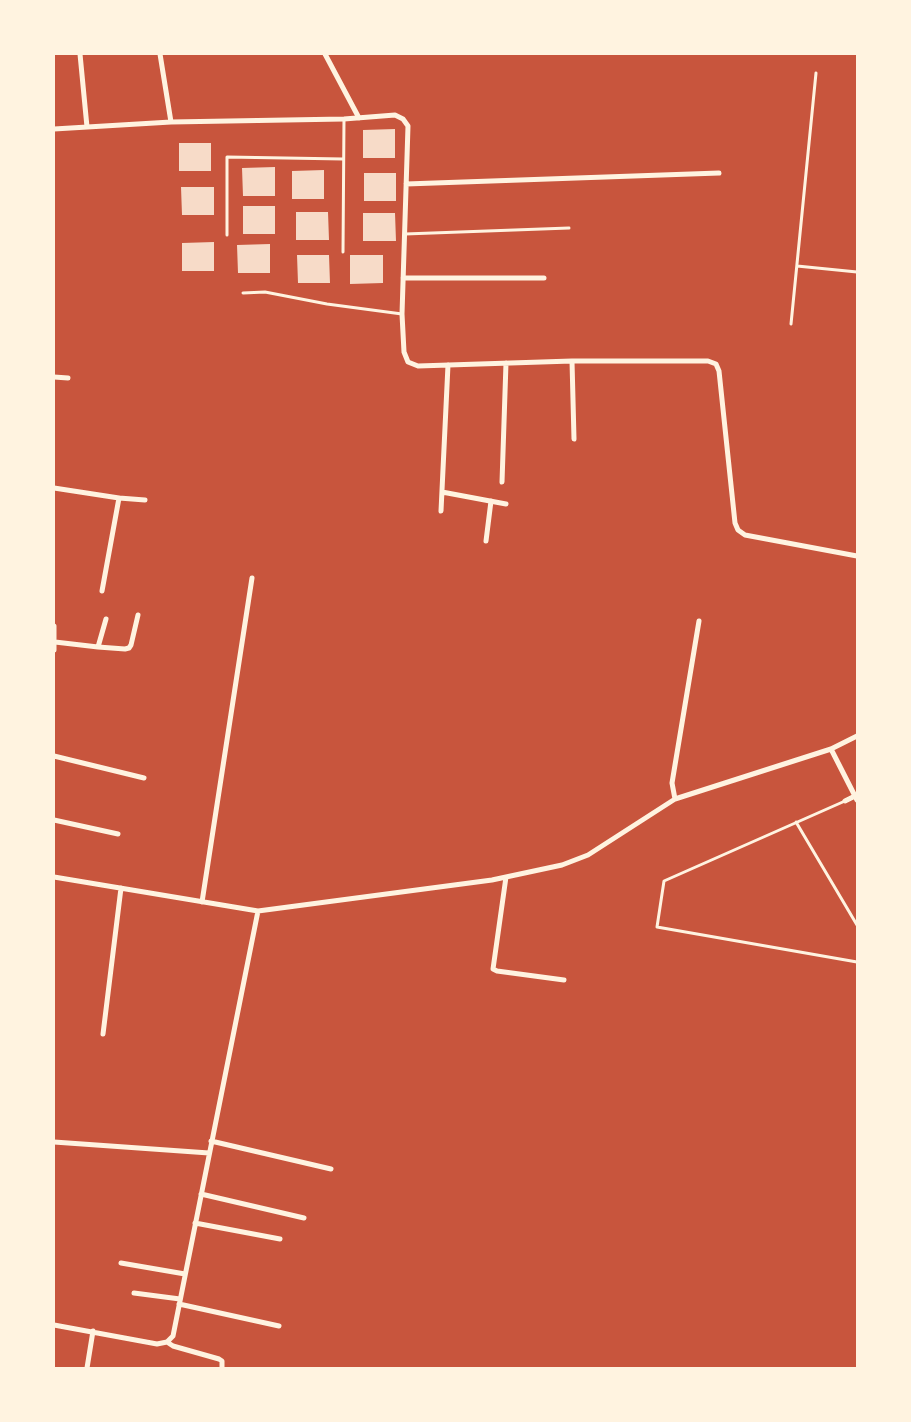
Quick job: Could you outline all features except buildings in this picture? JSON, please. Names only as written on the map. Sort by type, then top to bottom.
[{"type":"street","points":[[80,54],[86,127]]},
{"type":"street","points":[[160,54],[171,122]]},
{"type":"street","points":[[324,54],[358,118]]},
{"type":"street","points":[[54,128],[171,122],[344,119],[395,115],[403,119],[408,126],[402,314],[404,352],[408,362],[418,366],[572,361],[708,361],[716,364],[719,371],[735,523],[738,530],[745,535],[857,556]]},
{"type":"street","points":[[406,184],[719,174]]},
{"type":"street","points":[[404,278],[544,278]]},
{"type":"street","points":[[572,361],[574,439]]},
{"type":"street","points":[[502,482],[506,363]]},
{"type":"street","points":[[441,511],[448,365]]},
{"type":"street","points":[[54,377],[68,378]]},
{"type":"street","points":[[54,488],[145,500]]},
{"type":"street","points":[[442,492],[506,504]]},
{"type":"street","points":[[102,591],[119,498]]},
{"type":"street","points":[[486,541],[490,501]]},
{"type":"street","points":[[202,902],[252,578]]},
{"type":"street","points":[[55,642],[98,647],[129,648],[138,615]]},
{"type":"street","points":[[98,647],[106,619]]},
{"type":"street","points":[[675,799],[672,784],[699,621]]},
{"type":"street","points":[[54,626],[54,650]]},
{"type":"street","points":[[54,879],[258,911],[492,880],[562,865],[588,855],[675,799],[831,749],[857,736]]},
{"type":"street","points":[[831,749],[856,798],[845,801]]},
{"type":"street","points":[[54,756],[144,778]]},
{"type":"street","points":[[54,820],[118,834]]},
{"type":"street","points":[[506,877],[493,969],[564,980]]},
{"type":"street","points":[[103,1034],[121,888]]},
{"type":"street","points":[[54,1325],[157,1344],[167,1342],[173,1336],[258,911]]},
{"type":"street","points":[[212,1141],[331,1169]]},
{"type":"street","points":[[54,1142],[209,1153]]},
{"type":"street","points":[[201,1194],[304,1218]]},
{"type":"street","points":[[195,1223],[280,1239]]},
{"type":"street","points":[[121,1263],[185,1274]]},
{"type":"street","points":[[134,1293],[179,1301],[279,1326]]},
{"type":"street","points":[[87,1368],[93,1332]]},
{"type":"street","points":[[167,1342],[173,1346],[219,1359],[222,1361],[222,1368]]},
{"type":"lane","points":[[791,324],[816,73]]},
{"type":"lane","points":[[343,252],[344,119]]},
{"type":"lane","points":[[227,235],[227,157],[343,159]]},
{"type":"lane","points":[[404,234],[569,228]]},
{"type":"lane","points":[[797,266],[857,272]]},
{"type":"lane","points":[[243,293],[265,292],[327,304],[402,314]]},
{"type":"lane","points":[[845,801],[664,881],[657,926],[857,962]]},
{"type":"lane","points":[[796,822],[857,925]]}]
